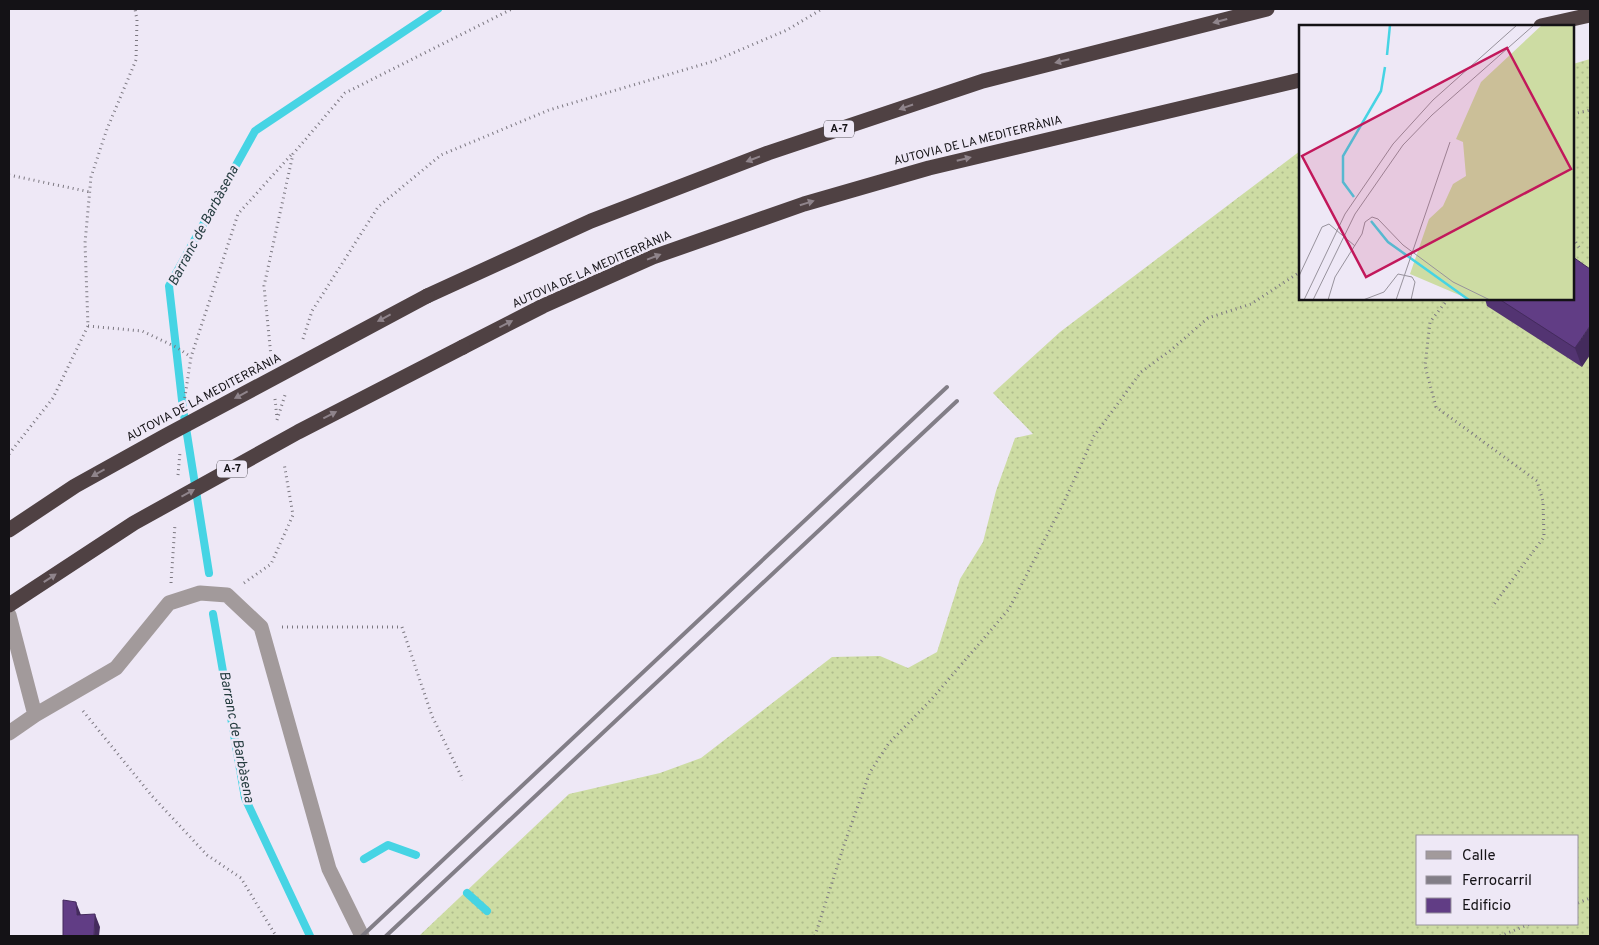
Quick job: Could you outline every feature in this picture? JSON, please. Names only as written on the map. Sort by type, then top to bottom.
[{"type":"highway","name":"AUTOVIA DE LA MEDITERRÀNIA","points":[[9,530],[75,486],[427,296],[591,221],[768,153],[983,81],[1267,9]]},
{"type":"highway","points":[[1545,25],[1590,15]]},
{"type":"highway","name":"AUTOVIA DE LA MEDITERRÀNIA","points":[[9,605],[134,523],[298,432],[542,306],[652,257],[804,204],[938,165],[1299,80]]},
{"type":"street","points":[[9,733],[35,715],[116,668],[169,603],[200,593],[228,596],[261,627],[329,869],[362,936]]},
{"type":"street","points":[[9,615],[35,715]]},
{"type":"path","points":[[9,454],[53,398],[88,326],[85,243],[91,177],[107,129],[136,60],[137,20],[134,9]]},
{"type":"path","points":[[183,409],[192,357],[238,214],[345,93],[512,9]]},
{"type":"path","points":[[300,348],[312,311],[378,207],[441,155],[549,110],[714,61],[788,30],[822,9]]},
{"type":"path","points":[[1574,114],[1590,110]]},
{"type":"path","points":[[271,363],[264,286],[293,154]]},
{"type":"path","points":[[9,175],[90,192]]},
{"type":"path","points":[[1574,240],[1580,250]]},
{"type":"path","points":[[815,936],[844,844],[870,772],[889,743],[930,701],[1009,609],[1064,502],[1094,436],[1141,372],[1171,350],[1208,318],[1251,304],[1299,273]]},
{"type":"path","points":[[1447,300],[1430,322],[1425,366],[1436,407],[1537,480],[1543,501],[1544,537],[1492,607]]},
{"type":"path","points":[[88,326],[142,331],[192,357]]},
{"type":"path","points":[[274,392],[277,421],[286,394]]},
{"type":"path","points":[[178,477],[180,448]]},
{"type":"path","points":[[228,596],[271,564],[293,515],[283,459]]},
{"type":"path","points":[[169,603],[176,516]]},
{"type":"path","points":[[261,627],[402,627],[432,716],[463,780]]},
{"type":"path","points":[[70,695],[152,796],[207,855],[241,878],[276,936]]},
{"type":"path","points":[[1500,936],[1528,925]]},
{"type":"green space","points":[[1590,59],[1590,936],[419,936],[569,794],[660,773],[701,758],[832,657],[880,656],[908,668],[937,652],[960,579],[983,542],[996,491],[1015,438],[1033,434],[993,393],[1060,332],[1299,152],[1299,300],[1574,300],[1574,64]]},
{"type":"building","points":[[1574,258],[1590,269],[1590,326],[1575,348],[1501,300],[1574,300]]},
{"type":"building","points":[[63,900],[76,902],[77,915],[95,914],[94,936],[63,936]]},
{"type":"waterway","name":"Barranc de Barbàsena","points":[[209,573],[183,409],[169,286],[255,131],[438,9]]},
{"type":"waterway","name":"Barranc de Barbàsena","points":[[213,614],[245,798],[310,936]]},
{"type":"waterway","points":[[364,859],[388,845],[416,855]]},
{"type":"waterway","points":[[467,893],[487,911]]},
{"type":"railway","points":[[362,936],[947,387]]},
{"type":"railway","points":[[386,936],[957,401]]}]
